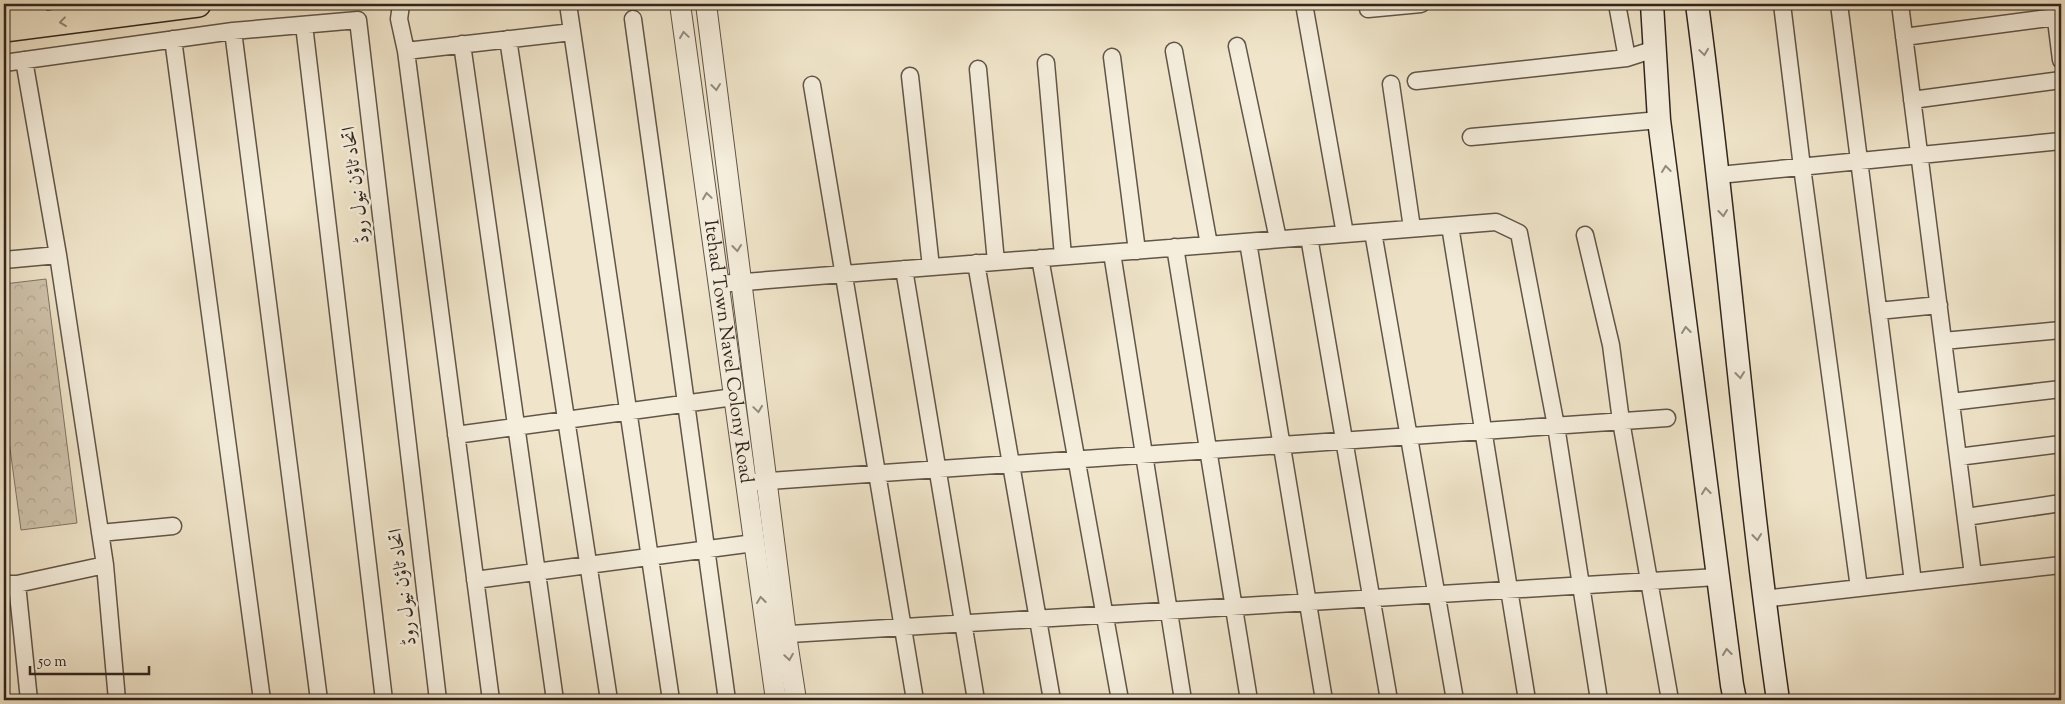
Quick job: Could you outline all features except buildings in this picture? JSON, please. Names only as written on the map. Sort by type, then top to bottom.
[{"type":"main road","points":[[4,8],[36,4]]},
{"type":"main road","points":[[4,29],[198,4]]},
{"type":"main road","points":[[1652,4],[1659,120],[1717,577],[1735,700]]},
{"type":"main road","points":[[1697,4],[1719,175],[1763,599],[1778,700]]},
{"type":"street","points":[[403,4],[399,19],[406,51],[491,700]]},
{"type":"street","points":[[568,4],[670,700]]},
{"type":"street","name":"Itehad Town Navel Colony Road","points":[[680,4],[776,700]]},
{"type":"street","name":"Itehad Town Navel Colony Road","points":[[706,4],[786,635],[796,700]]},
{"type":"street","points":[[1304,4],[1346,234]]},
{"type":"street","points":[[1368,9],[1421,4]]},
{"type":"street","points":[[1617,4],[1627,58]]},
{"type":"street","points":[[1782,4],[1802,168],[1859,588]]},
{"type":"street","points":[[1839,4],[1913,582]]},
{"type":"street","points":[[1900,4],[1973,575]]},
{"type":"street","points":[[1904,37],[2055,10],[2061,60]]},
{"type":"street","points":[[633,19],[727,700]]},
{"type":"street","name":"اتحاد ٹاؤن نیول روڈ","points":[[4,63],[233,31],[358,20],[438,700]]},
{"type":"street","points":[[304,25],[384,700]]},
{"type":"street","points":[[233,31],[319,700]]},
{"type":"street","points":[[406,51],[572,32]]},
{"type":"street","points":[[508,39],[609,700]]},
{"type":"street","points":[[173,40],[262,700]]},
{"type":"street","points":[[462,44],[555,700]]},
{"type":"street","points":[[1237,46],[1278,239]]},
{"type":"street","points":[[1416,81],[1627,58],[1655,49]]},
{"type":"street","points":[[1174,52],[1209,245]]},
{"type":"street","points":[[1112,57],[1137,251]]},
{"type":"street","points":[[24,60],[58,255],[106,565],[117,700]]},
{"type":"street","points":[[1046,63],[1062,256]]},
{"type":"street","points":[[978,70],[996,262]]},
{"type":"street","points":[[910,76],[930,267]]},
{"type":"street","points":[[1912,100],[2061,80]]},
{"type":"street","points":[[1391,84],[1412,228]]},
{"type":"street","points":[[812,85],[915,700]]},
{"type":"street","points":[[1471,136],[1659,120]]},
{"type":"street","points":[[1719,175],[2061,141]]},
{"type":"street","points":[[719,284],[1496,222],[1519,233],[1556,426],[1599,700]]},
{"type":"street","points":[[1450,226],[1527,700]]},
{"type":"street","points":[[1373,232],[1455,700]]},
{"type":"street","points":[[1585,236],[1610,345],[1620,421],[1670,700]]},
{"type":"street","points":[[1309,237],[1389,700]]},
{"type":"street","points":[[1248,242],[1324,700]]},
{"type":"street","points":[[1175,247],[1249,700]]},
{"type":"street","points":[[1112,253],[1184,700]]},
{"type":"street","points":[[4,260],[58,255]]},
{"type":"street","points":[[1040,258],[1120,700]]},
{"type":"street","points":[[976,263],[1052,700]]},
{"type":"street","points":[[904,269],[976,700]]},
{"type":"street","points":[[1878,312],[1939,305]]},
{"type":"street","points":[[1943,341],[2061,330]]},
{"type":"street","points":[[1951,402],[2061,389]]},
{"type":"street","points":[[456,435],[734,397]]},
{"type":"street","points":[[746,482],[1667,418]]},
{"type":"street","points":[[1958,457],[2061,444]]},
{"type":"street","points":[[1966,517],[2061,503]]},
{"type":"street","points":[[100,533],[172,526]]},
{"type":"street","points":[[475,580],[754,543]]},
{"type":"street","points":[[29,700],[10,584],[106,565]]},
{"type":"street","points":[[1763,599],[2061,565]]},
{"type":"street","points":[[766,636],[1717,577]]},
{"type":"green space","points":[[46,279],[77,523],[21,530],[4,404],[4,284]]}]
